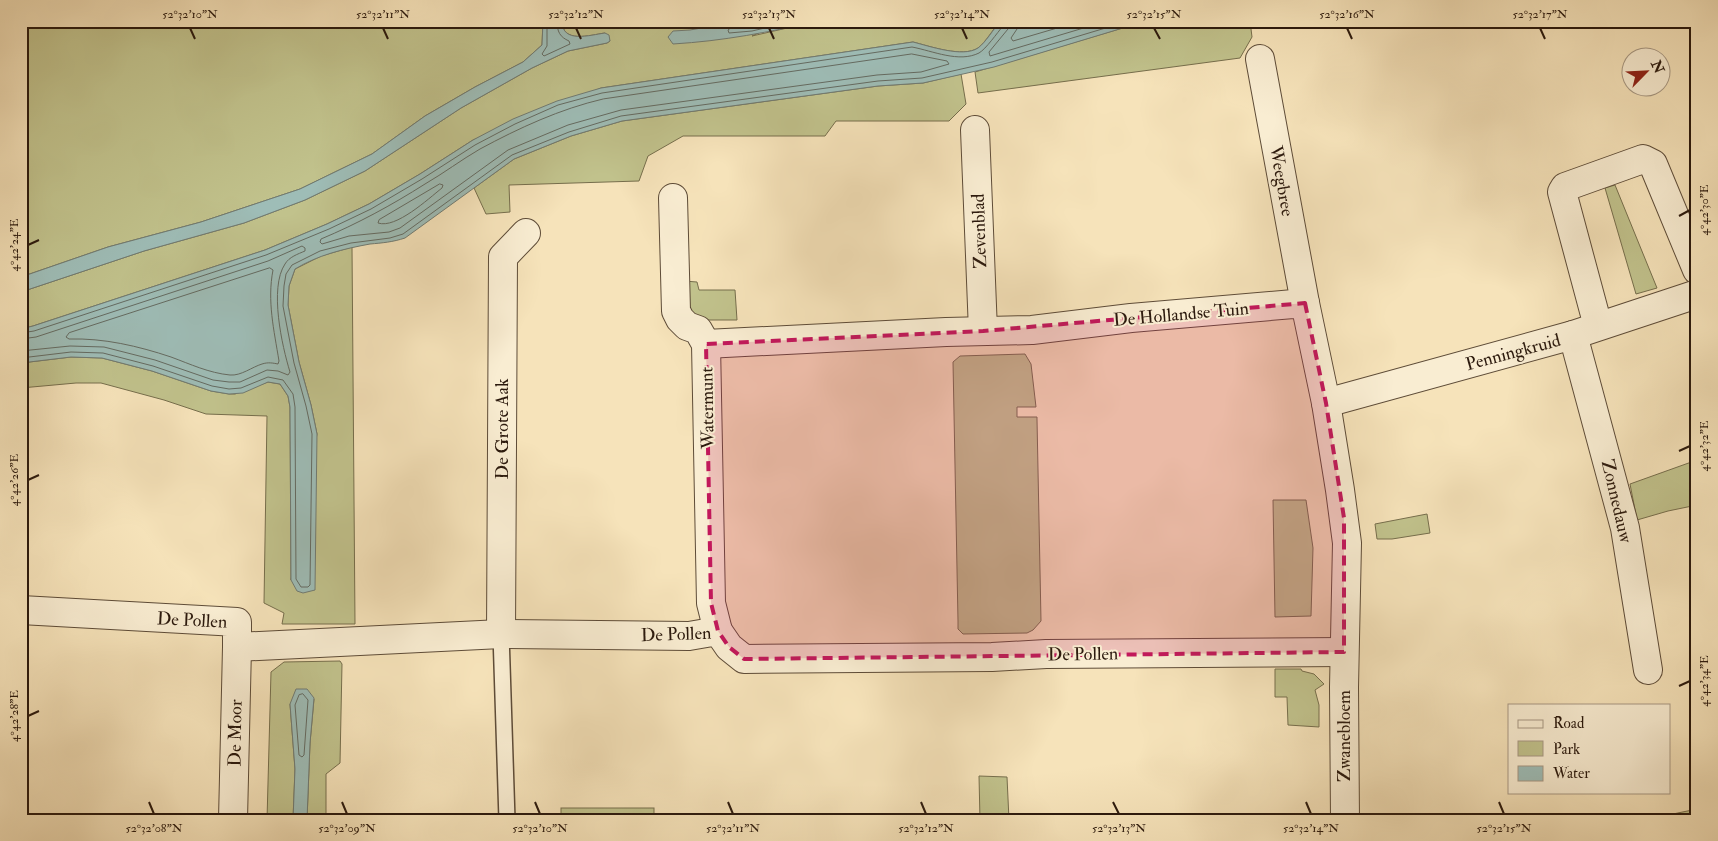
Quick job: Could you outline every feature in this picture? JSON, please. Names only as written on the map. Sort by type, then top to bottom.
[{"type":"street","name":"Weegbree","points":[[1260,59],[1305,303]]},
{"type":"street","name":"Zevenblad","points":[[975,130],[983,332]]},
{"type":"street","points":[[1598,326],[1562,192],[1565,187],[1644,159],[1653,164],[1697,270]]},
{"type":"street","name":"Watermunt","points":[[673,198],[676,311],[686,326],[698,330],[706,344],[711,603],[718,631]]},
{"type":"street","name":"De Grote Aak","points":[[501,634],[503,257],[526,233]]},
{"type":"street","name":"Penningkruid","points":[[1326,402],[1573,335],[1697,294]]},
{"type":"street","name":"De Hollandse Tuin","points":[[706,344],[1032,330],[1131,318],[1305,303]]},
{"type":"street","points":[[1305,303],[1326,402],[1347,543],[1344,652]]},
{"type":"street","name":"Zonnedauw","points":[[1573,335],[1625,528],[1648,670]]},
{"type":"street","name":"De Pollen","points":[[21,610],[237,622],[237,647],[501,634],[689,636],[718,631],[729,647],[744,659],[1344,652]]},
{"type":"street","name":"De Moor","points":[[233,820],[237,647]]},
{"type":"street","name":"Zwanebloem","points":[[1344,652],[1345,820]]},
{"type":"lane","points":[[501,634],[507,820]]},
{"type":"highlighted area","points":[[1305,303],[1326,403],[1344,518],[1344,652],[744,659],[729,647],[718,631],[711,603],[706,344],[983,331]]},
{"type":"green space","points":[[21,21],[543,21],[542,45],[523,62],[425,116],[372,154],[300,189],[201,222],[108,247],[21,277]]},
{"type":"green space","points":[[562,21],[785,21],[752,36],[818,21],[1000,21],[981,46],[972,51],[955,52],[913,42],[601,88],[473,140],[369,204],[265,250],[21,329],[21,292],[144,251],[244,223],[305,200],[365,171],[461,108],[532,68],[568,51],[610,41],[605,33],[578,36],[567,33],[563,28]]},
{"type":"green space","points":[[1146,21],[1250,21],[1252,37],[1240,58],[978,93],[975,72]]},
{"type":"green space","points":[[961,74],[966,104],[949,121],[836,121],[825,136],[683,136],[648,156],[639,181],[509,185],[510,212],[486,214],[474,188],[514,159],[571,136],[622,121],[878,86],[923,83]]},
{"type":"green space","points":[[1615,185],[1657,288],[1636,294],[1605,188]]},
{"type":"green space","points":[[352,247],[355,624],[282,624],[284,613],[264,603],[267,416],[206,414],[164,400],[101,383],[76,383],[21,388],[21,363],[71,357],[102,358],[152,371],[211,391],[229,394],[235,394],[268,382],[280,384],[288,396],[290,407],[291,580],[317,434],[299,362],[288,305],[289,286],[295,269],[321,256]]},
{"type":"green space","points":[[684,281],[697,282],[699,290],[735,290],[737,320],[703,320],[688,310]]},
{"type":"green space","points":[[1025,354],[1031,364],[1036,407],[1017,407],[1017,417],[1037,417],[1041,621],[1033,630],[1027,633],[963,634],[958,629],[953,362],[960,356]]},
{"type":"green space","points":[[1697,460],[1697,505],[1637,520],[1630,484]]},
{"type":"green space","points":[[1273,500],[1306,500],[1313,548],[1311,616],[1275,617]]},
{"type":"green space","points":[[1427,514],[1430,533],[1392,539],[1377,539],[1375,524]]},
{"type":"green space","points":[[340,661],[342,664],[340,763],[326,774],[326,820],[307,820],[314,699],[290,704],[295,769],[293,820],[267,820],[271,672],[284,662]]},
{"type":"green space","points":[[1275,669],[1301,669],[1302,671],[1314,674],[1324,684],[1315,690],[1319,705],[1319,727],[1288,725],[1287,697],[1275,697]]},
{"type":"green space","points":[[979,776],[1007,777],[1009,820],[980,820]]},
{"type":"green space","points":[[561,808],[654,808],[654,820],[561,820]]},
{"type":"green space","points":[[1697,809],[1697,820],[1644,820]]},
{"type":"water","points":[[543,21],[562,21],[563,28],[572,35],[585,36],[605,33],[609,35],[610,41],[568,51],[532,68],[461,108],[365,171],[305,200],[244,223],[144,251],[21,292],[21,277],[108,247],[201,222],[300,189],[372,154],[425,116],[523,62],[542,45]]},
{"type":"water","points":[[741,21],[818,21],[710,41],[673,44],[668,37],[673,31]]},
{"type":"water","points":[[1000,21],[1146,21],[994,67],[923,83],[878,86],[622,121],[571,136],[514,159],[405,238],[340,250],[295,269],[289,286],[288,305],[299,362],[317,434],[315,590],[303,593],[297,591],[291,580],[290,407],[288,396],[280,384],[268,382],[243,393],[229,394],[211,391],[152,371],[102,358],[71,357],[21,363],[21,329],[265,250],[327,224],[369,204],[473,140],[513,119],[557,101],[601,88],[913,42],[955,52],[972,51],[984,43]]},
{"type":"water","points":[[296,689],[307,689],[314,698],[307,820],[293,820],[295,769],[290,704]]}]
